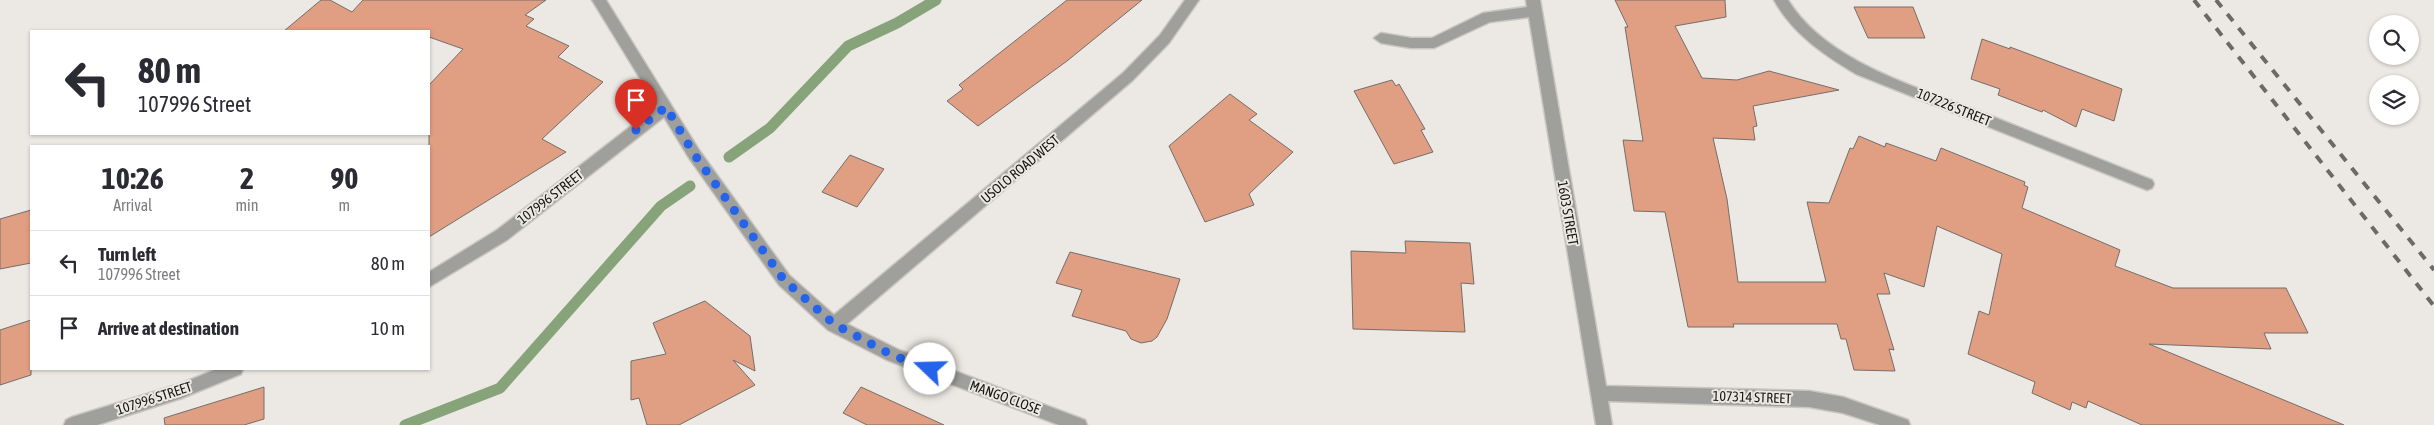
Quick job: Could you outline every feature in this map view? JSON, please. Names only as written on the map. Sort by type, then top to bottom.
[{"type":"street","name":"MANGO CLOSE","points":[[599,0],[694,154],[784,280],[834,324],[892,355],[1079,425]]},
{"type":"street","name":"USOLO ROAD WEST","points":[[834,324],[937,241],[1104,98],[1154,49],[1185,13],[1192,0]]},
{"type":"street","name":"107226 STREET","points":[[1781,0],[1787,11],[1805,33],[1826,49],[1861,70],[2147,184]]},
{"type":"street","points":[[1380,38],[1411,44],[1434,43],[1488,17],[1534,5]]},
{"type":"street","name":"1603 STREET","points":[[1534,5],[1604,425]]},
{"type":"street","name":"107996 STREET","points":[[430,279],[502,235],[666,107]]},
{"type":"street","name":"107996 STREET","points":[[72,425],[182,391],[233,370]]},
{"type":"street","name":"107314 STREET","points":[[1598,393],[1808,399],[1843,405],[1902,425]]},
{"type":"building","points":[[321,0],[330,0],[352,12],[363,0],[546,0],[525,15],[534,19],[526,26],[569,46],[558,57],[603,82],[542,139],[566,152],[430,236],[430,84],[463,49],[430,37],[430,30],[285,30]]},
{"type":"building","points":[[1067,0],[1142,0],[1067,61],[978,126],[947,101],[963,89],[959,85]]},
{"type":"building","points":[[1615,0],[1725,0],[1726,17],[1675,26],[1702,78],[1737,80],[1769,71],[1839,90],[1753,106],[1757,126],[1753,127],[1755,140],[1713,138],[1727,199],[1738,282],[1826,282],[1807,202],[1829,203],[1850,148],[1853,149],[1859,136],[1885,147],[1886,143],[1936,161],[1941,148],[2025,182],[2024,185],[2028,187],[2022,208],[2120,250],[2115,266],[2173,288],[2286,288],[2308,333],[2264,333],[2271,349],[2149,344],[2344,425],[2142,425],[2088,401],[2086,408],[2072,402],[2070,410],[2032,393],[2035,382],[1968,354],[1979,311],[1989,315],[2002,254],[1937,226],[1924,287],[1884,273],[1890,294],[1877,294],[1894,350],[1889,349],[1895,371],[1854,370],[1846,339],[1841,339],[1837,324],[1733,324],[1734,327],[1688,327],[1665,212],[1634,211],[1623,140],[1643,141],[1625,27],[1628,27]]},
{"type":"building","points":[[1854,7],[1913,7],[1925,38],[1868,38]]},
{"type":"building","points":[[1982,39],[2010,49],[2010,47],[2122,89],[2114,121],[2082,109],[2076,127],[2043,110],[2042,112],[1998,95],[2000,89],[1971,79]]},
{"type":"building","points":[[1392,80],[1396,86],[1399,84],[1425,129],[1421,130],[1433,152],[1394,164],[1354,91]]},
{"type":"building","points":[[1230,94],[1257,114],[1249,120],[1293,152],[1249,194],[1254,205],[1205,222],[1169,146]]},
{"type":"building","points":[[850,155],[884,169],[857,207],[822,192]]},
{"type":"building","points":[[30,210],[30,263],[0,269],[0,219]]},
{"type":"building","points":[[1405,241],[1470,243],[1474,284],[1461,283],[1465,332],[1353,329],[1351,251],[1406,253]]},
{"type":"building","points":[[1070,252],[1180,279],[1167,319],[1157,337],[1152,341],[1141,343],[1131,339],[1126,331],[1072,316],[1082,290],[1056,283]]},
{"type":"building","points":[[705,301],[750,336],[755,371],[733,360],[755,385],[679,425],[647,425],[639,398],[631,400],[631,361],[666,354],[653,323]]},
{"type":"building","points":[[30,320],[31,375],[0,385],[0,330]]},
{"type":"building","points":[[264,387],[264,419],[244,425],[165,425],[164,418]]},
{"type":"building","points":[[861,387],[944,425],[867,425],[843,413]]},
{"type":"waterway","points":[[729,157],[770,128],[848,46],[897,23],[936,0]]},
{"type":"waterway","points":[[405,425],[500,388],[661,206],[690,186]]},
{"type":"railway","points":[[2194,0],[2434,306]]},
{"type":"railway","points":[[2216,0],[2434,270]]},
{"type":"route","points":[[636,130],[666,107],[694,154],[784,280],[834,324],[892,355],[930,369]]}]
